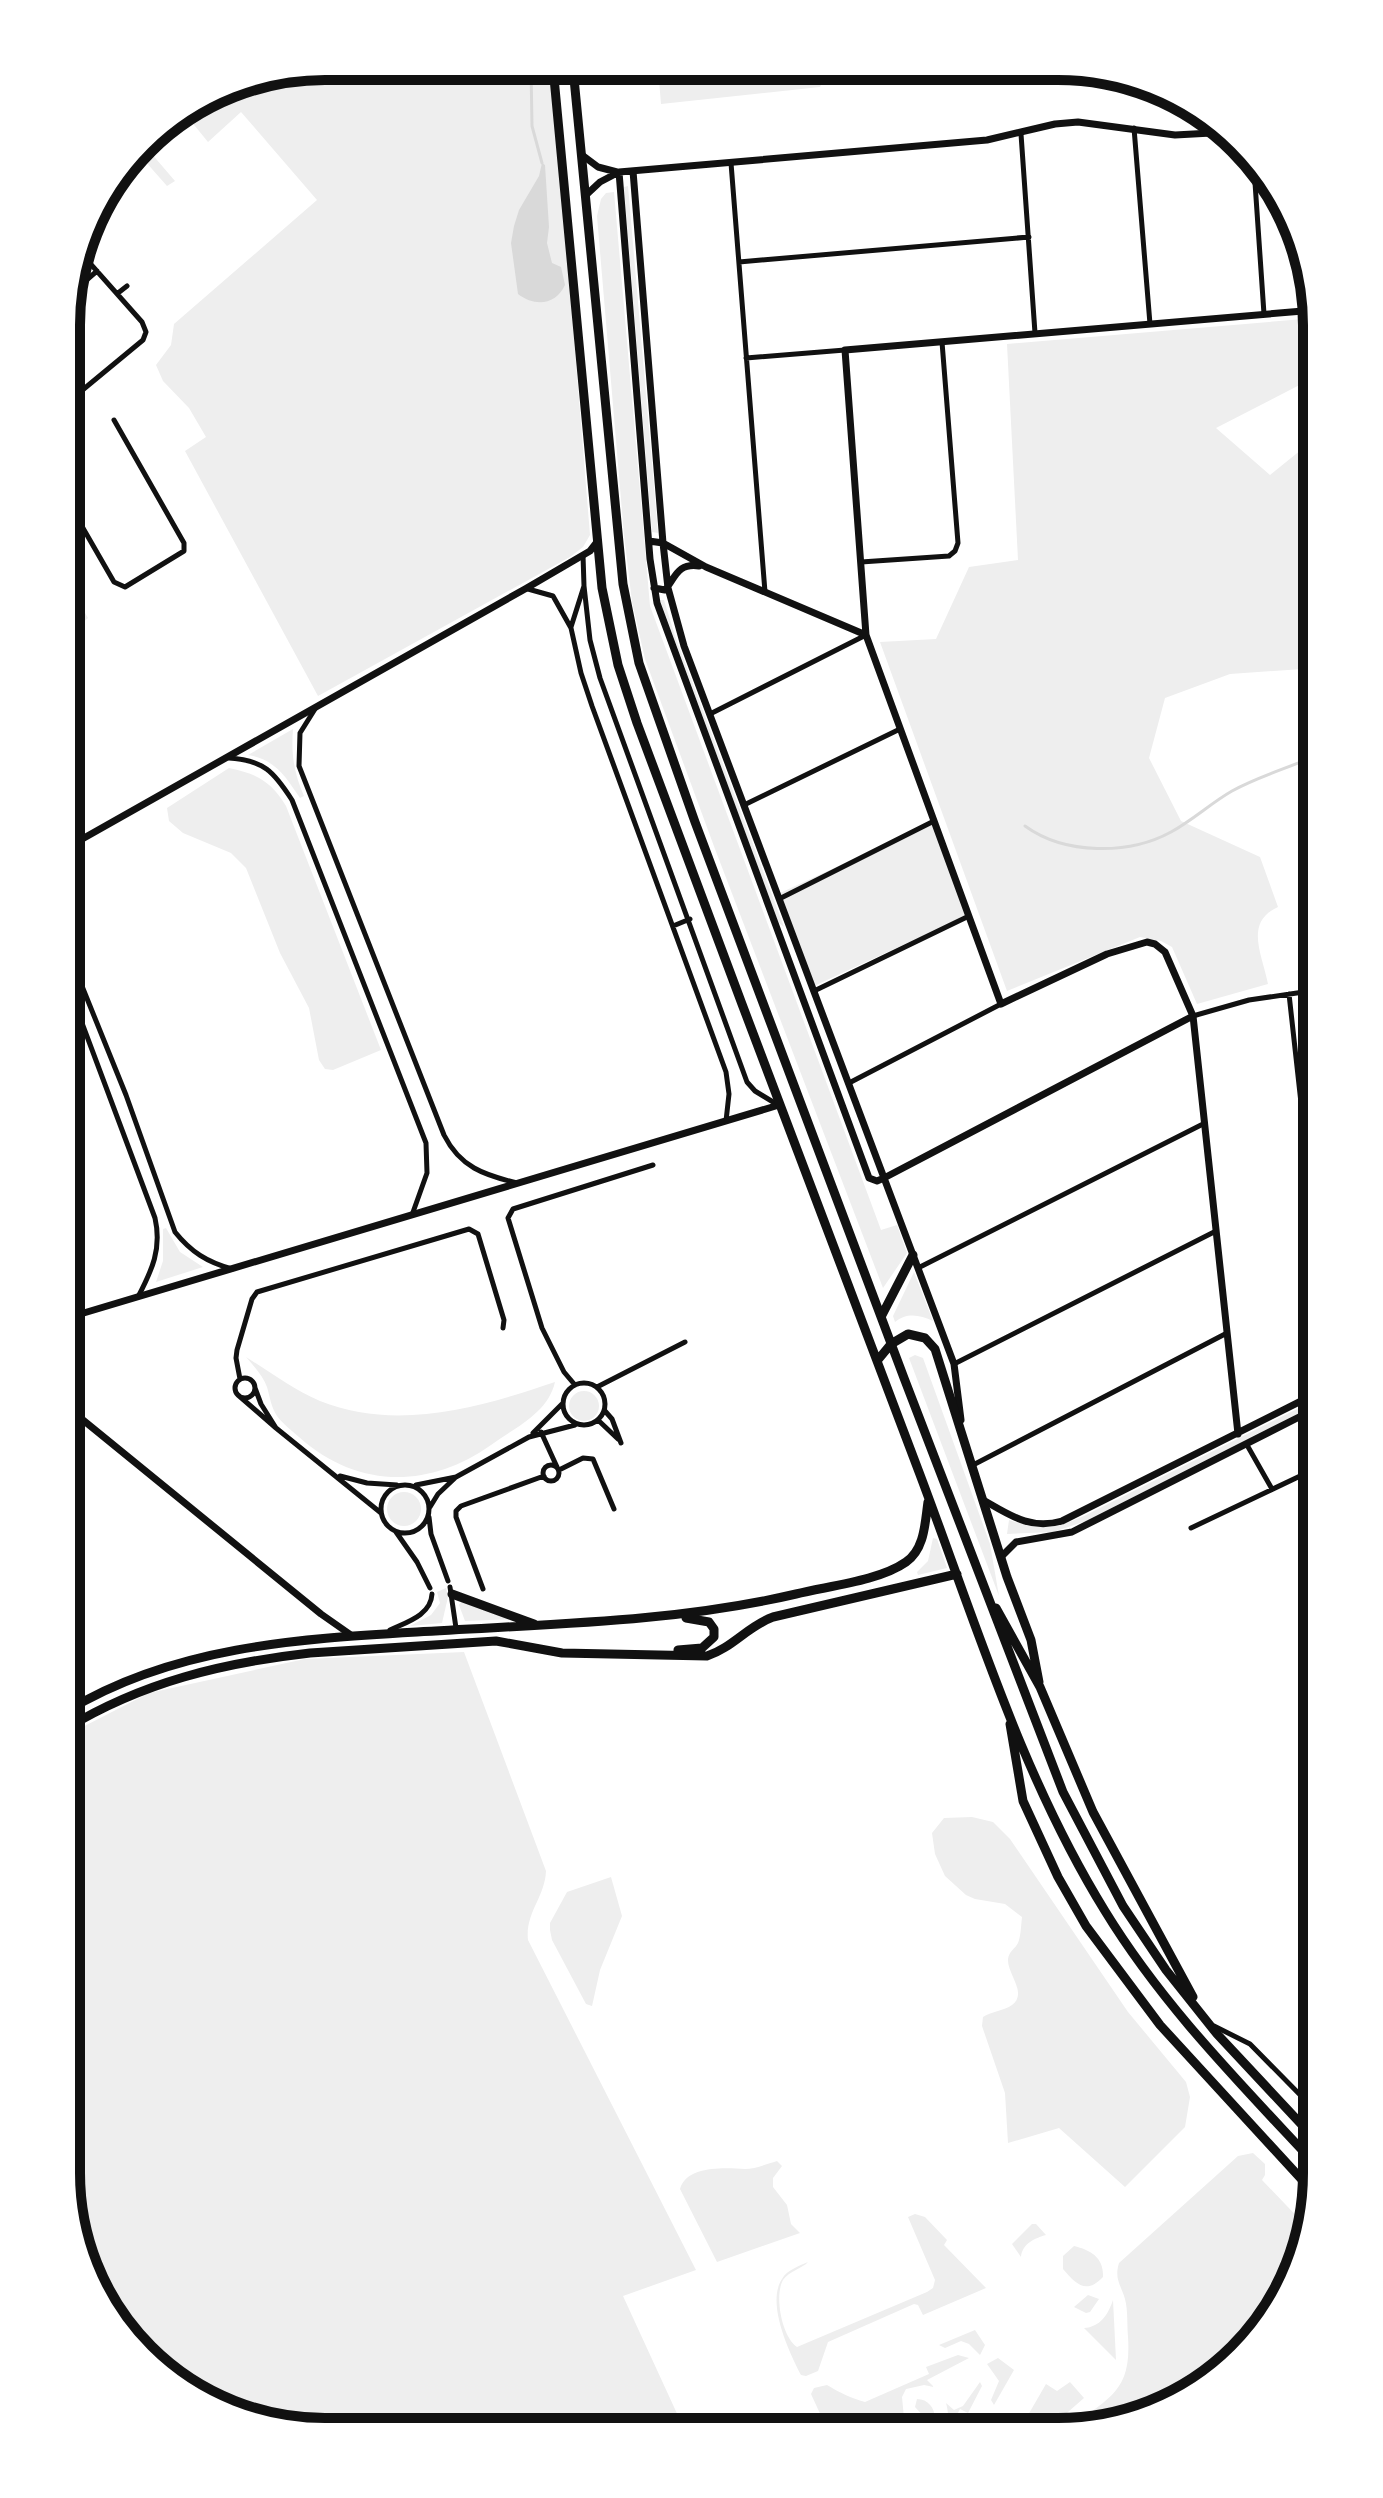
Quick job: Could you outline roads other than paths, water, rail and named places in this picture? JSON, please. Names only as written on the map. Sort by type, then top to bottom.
[{"type":"main road","points":[[554,81],[602,588],[622,681],[1006,1706],[1053,1816],[1103,1909],[1126,1944],[1192,2031],[1302,2150]]},
{"type":"main road","points":[[574,81],[623,584],[639,663],[695,822],[982,1584],[1071,1808],[1123,1906],[1166,1970],[1207,2022],[1302,2125]]},
{"type":"main road","points":[[881,1317],[913,1255]]},
{"type":"main road","points":[[877,1361],[902,1336],[912,1334],[932,1344],[1034,1649],[1040,1687]]},
{"type":"main road","points":[[80,1703],[145,1673],[256,1646],[321,1637],[627,1619],[761,1602],[889,1570],[905,1563],[922,1539],[929,1498]]},
{"type":"main road","points":[[80,1720],[150,1686],[283,1656],[496,1641],[562,1653],[707,1656],[766,1620],[957,1574]]},
{"type":"main road","points":[[982,1584],[1040,1687],[1093,1812],[1207,2022]]},
{"type":"main road","points":[[450,1587],[537,1625]]},
{"type":"main road","points":[[562,1653],[625,1649],[698,1650],[709,1645],[714,1634],[711,1624],[702,1619],[627,1619]]},
{"type":"main road","points":[[1006,1706],[1023,1801],[1058,1877],[1086,1926],[1160,2025],[1302,2180]]},
{"type":"street","points":[[581,154],[598,167],[619,172],[895,150],[1021,134],[1055,124],[1078,122],[1191,136],[1211,134]]},
{"type":"street","points":[[1134,128],[1150,325]]},
{"type":"street","points":[[1021,134],[1035,333]]},
{"type":"street","points":[[731,163],[765,592]]},
{"type":"street","points":[[633,171],[668,588],[684,646],[954,1364],[963,1432]]},
{"type":"street","points":[[585,197],[605,179],[619,172]]},
{"type":"street","points":[[619,172],[653,588],[674,656],[865,1173],[872,1181],[884,1178],[1193,1016],[1249,1000],[1303,992]]},
{"type":"street","points":[[1255,180],[1264,314]]},
{"type":"street","points":[[739,262],[1029,237]]},
{"type":"street","points":[[80,392],[143,340],[146,332],[142,322],[89,262]]},
{"type":"street","points":[[84,282],[97,271]]},
{"type":"street","points":[[118,293],[127,286]]},
{"type":"street","points":[[746,358],[1302,311]]},
{"type":"street","points":[[860,562],[949,556],[958,543],[942,342]]},
{"type":"street","points":[[845,350],[866,635],[1001,1004]]},
{"type":"street","points":[[80,523],[114,582],[120,587],[125,587],[184,551],[184,543],[114,420]]},
{"type":"street","points":[[80,841],[525,589],[583,555],[598,540]]},
{"type":"street","points":[[649,541],[663,543],[706,567],[866,635]]},
{"type":"street","points":[[583,555],[590,640],[600,678],[747,1082],[755,1091],[779,1105]]},
{"type":"street","points":[[668,588],[671,578],[682,567],[706,567]]},
{"type":"street","points":[[571,628],[584,586]]},
{"type":"street","points":[[653,588],[660,591],[668,588]]},
{"type":"street","points":[[525,589],[553,596],[571,628],[592,706],[726,1072],[729,1094],[726,1121]]},
{"type":"street","points":[[710,714],[866,635]]},
{"type":"street","points":[[315,708],[300,733],[297,749],[299,766],[444,1135],[457,1156],[471,1167],[491,1177],[518,1183]]},
{"type":"street","points":[[744,805],[900,729]]},
{"type":"street","points":[[224,757],[244,759],[266,767],[292,800],[426,1143],[427,1173],[412,1215]]},
{"type":"street","points":[[779,899],[934,821]]},
{"type":"street","points":[[814,991],[969,916]]},
{"type":"street","points":[[673,926],[690,919]]},
{"type":"street","points":[[779,940],[793,934]]},
{"type":"street","points":[[849,1083],[1001,1004],[1107,954],[1147,942],[1165,952],[1193,1016],[1238,1434]]},
{"type":"street","points":[[787,961],[801,955]]},
{"type":"street","points":[[80,981],[126,1095],[175,1232],[188,1248],[200,1256],[233,1269]]},
{"type":"street","points":[[1289,994],[1303,1117]]},
{"type":"street","points":[[80,1017],[158,1232],[157,1257],[138,1298]]},
{"type":"street","points":[[89,1040],[94,1033],[102,1035]]},
{"type":"street","points":[[112,1101],[120,1102],[126,1095]]},
{"type":"street","points":[[80,1314],[779,1105]]},
{"type":"street","points":[[918,1268],[1205,1123]]},
{"type":"street","points":[[575,1385],[564,1372],[542,1328],[508,1218],[513,1209],[653,1165]]},
{"type":"street","points":[[240,1379],[237,1350],[252,1299],[257,1292],[469,1229],[478,1234],[504,1320],[503,1328]]},
{"type":"street","points":[[954,1364],[1216,1231]]},
{"type":"street","points":[[973,1465],[1227,1333]]},
{"type":"street","points":[[597,1387],[685,1342]]},
{"type":"street","points":[[276,1428],[250,1379],[240,1379],[234,1386],[238,1395],[276,1428],[381,1513],[417,1562],[431,1591],[432,1601],[425,1611],[384,1634]]},
{"type":"street","points":[[456,1629],[450,1587],[431,1534],[430,1508],[438,1494],[456,1477],[529,1437],[599,1421],[605,1411],[604,1395],[597,1387],[586,1383],[575,1385],[563,1403],[529,1437]]},
{"type":"street","points":[[238,1395],[244,1398],[250,1396],[255,1388]]},
{"type":"street","points":[[985,1501],[1025,1522],[1044,1525],[1072,1517],[1302,1401]]},
{"type":"street","points":[[563,1403],[567,1417],[578,1425]]},
{"type":"street","points":[[599,1421],[621,1443],[612,1419],[605,1411]]},
{"type":"street","points":[[1001,1557],[1010,1546],[1025,1539],[1072,1532],[1302,1416]]},
{"type":"street","points":[[80,1418],[351,1635]]},
{"type":"street","points":[[483,1589],[456,1511],[461,1506],[544,1476],[553,1481],[558,1478],[558,1468],[541,1432]]},
{"type":"street","points":[[1247,1445],[1272,1489]]},
{"type":"street","points":[[558,1468],[583,1458],[593,1459],[614,1509]]},
{"type":"street","points":[[544,1476],[546,1467],[551,1464],[558,1468]]},
{"type":"street","points":[[332,1472],[353,1481],[403,1485],[428,1484],[456,1477]]},
{"type":"street","points":[[1191,1528],[1302,1475]]},
{"type":"street","points":[[381,1513],[384,1497],[395,1487],[403,1485]]},
{"type":"street","points":[[411,1485],[424,1493],[430,1508]]},
{"type":"street","points":[[396,1531],[404,1533],[419,1529],[429,1516]]},
{"type":"street","points":[[1025,1522],[1025,1539]]},
{"type":"street","points":[[321,1614],[327,1625],[321,1637]]},
{"type":"street","points":[[1207,2022],[1250,2044],[1302,2097]]},
{"type":"waterway","points":[[531,81],[532,126],[542,163]]},
{"type":"waterway","points":[[1025,826],[1041,836],[1078,847],[1136,845],[1171,832],[1242,786],[1303,761]]}]
